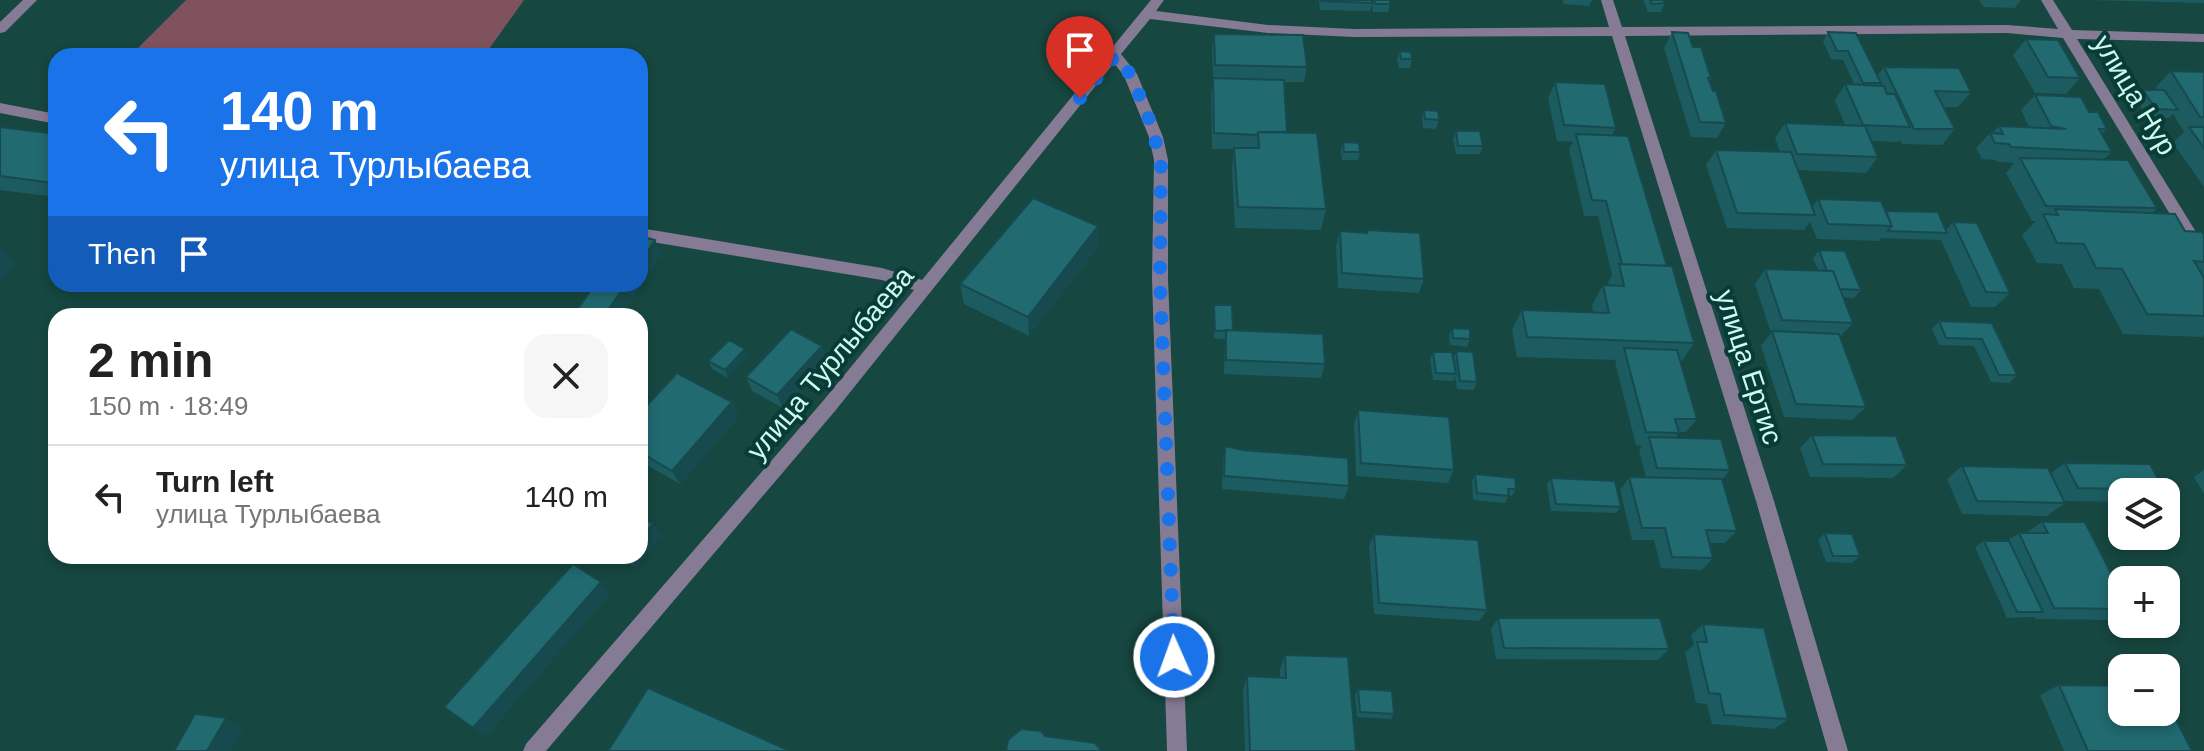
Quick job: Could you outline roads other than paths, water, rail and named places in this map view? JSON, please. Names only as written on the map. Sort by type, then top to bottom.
[{"type":"street","points":[[0,29],[31,0]]},
{"type":"street","name":"улица Турлыбаева","points":[[533,751],[927,288],[1158,0]]},
{"type":"street","name":"улица Ертис","points":[[1607,0],[1765,501],[1838,751]]},
{"type":"street","name":"улица Нур","points":[[2047,0],[2204,258]]},
{"type":"street","points":[[1146,14],[1268,29],[1443,34],[2065,31],[2108,37],[2204,38]]},
{"type":"street","points":[[1115,56],[1130,74],[1147,113],[1161,160],[1160,279],[1177,751]]},
{"type":"street","points":[[0,108],[48,117]]},
{"type":"street","points":[[648,235],[882,274],[927,288]]}]
